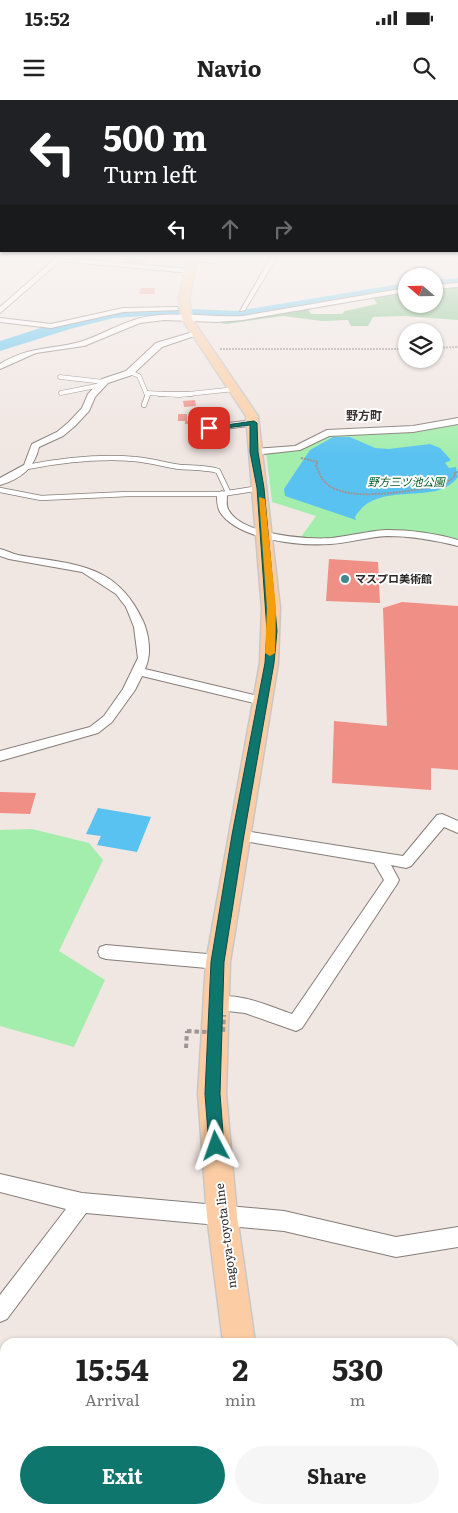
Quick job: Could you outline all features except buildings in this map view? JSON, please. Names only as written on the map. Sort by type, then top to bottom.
[{"type":"main road","name":"nagoya-toyota line","points":[[191,323],[252,416],[254,423],[254,452],[265,533],[272,631],[270,663],[238,835],[218,962],[220,1009],[212,1094],[222,1216],[238,1338]]},
{"type":"street","points":[[20,323],[54,328],[73,323]]},
{"type":"street","points":[[0,367],[34,350],[81,344],[134,323]]},
{"type":"street","points":[[0,482],[27,467],[32,461],[35,446],[60,434],[72,424],[86,409],[91,396],[102,384],[130,372],[158,344],[191,323]]},
{"type":"street","points":[[66,335],[81,344]]},
{"type":"street","points":[[254,452],[297,448],[327,433],[413,429],[458,421]]},
{"type":"street","points":[[208,424],[209,428],[254,423]]},
{"type":"street","points":[[225,493],[224,512],[239,526],[302,541],[332,541],[375,534],[431,535],[458,543]]},
{"type":"street","points":[[0,552],[12,557],[85,569],[120,592],[131,607],[140,627],[144,658],[129,690],[108,719],[94,730],[0,756]]},
{"type":"street","points":[[139,671],[262,700]]},
{"type":"street","points":[[238,835],[406,862],[442,819],[458,828]]},
{"type":"street","points":[[220,1009],[245,1006],[296,1023],[392,880],[379,858]]},
{"type":"street","points":[[106,952],[218,962]]},
{"type":"street","points":[[0,1183],[82,1204],[284,1221],[396,1248],[458,1237]]},
{"type":"street","points":[[0,1312],[82,1204]]},
{"type":"lane","points":[[130,372],[139,376],[148,394],[144,405]]},
{"type":"lane","points":[[60,378],[102,384]]},
{"type":"lane","points":[[61,393],[102,384]]},
{"type":"lane","points":[[148,394],[178,395],[235,390]]},
{"type":"lane","points":[[27,467],[58,461],[99,458],[136,459],[181,467],[204,467],[218,471],[225,493]]},
{"type":"lane","points":[[0,490],[41,498],[128,494],[225,493],[260,488]]},
{"type":"path","points":[[191,323],[322,347],[398,349]]},
{"type":"path","points":[[443,348],[457,347],[458,351]]},
{"type":"path","points":[[318,462],[316,465],[320,478],[327,484],[340,490],[361,494],[434,487],[446,483],[454,476],[454,473],[458,472]]},
{"type":"path","points":[[186,1048],[187,1031],[223,1033],[220,1009]]},
{"type":"green space","points":[[349,323],[370,323],[368,326],[351,326]]},
{"type":"green space","name":"野方三ツ池公園","points":[[458,423],[458,541],[431,533],[374,532],[332,539],[301,537],[316,516],[272,502],[266,453],[299,451],[329,435],[415,431]]},
{"type":"green space","points":[[32,829],[89,843],[103,860],[59,951],[105,980],[74,1047],[0,1026],[0,830]]},
{"type":"water","points":[[333,437],[350,437],[375,448],[389,449],[430,444],[440,448],[451,460],[445,463],[449,468],[456,467],[458,477],[448,486],[435,491],[392,495],[378,499],[365,505],[355,517],[356,520],[285,496],[284,489],[310,450]]},
{"type":"water","points":[[98,808],[151,817],[137,852],[97,845],[101,836],[86,834]]},
{"type":"waterway","points":[[0,346],[75,323]]},
{"type":"slow traffic","points":[[261,499],[271,608],[272,631],[270,653]]},
{"type":"place","name":"マスプロ美術館","points":[[345,579]]},
{"type":"district","name":"野方町","points":[[364,416]]},
{"type":"route","points":[[209,428],[254,423],[254,452],[260,488],[272,631],[270,663],[238,835],[218,962],[212,1094],[216,1146]]}]
